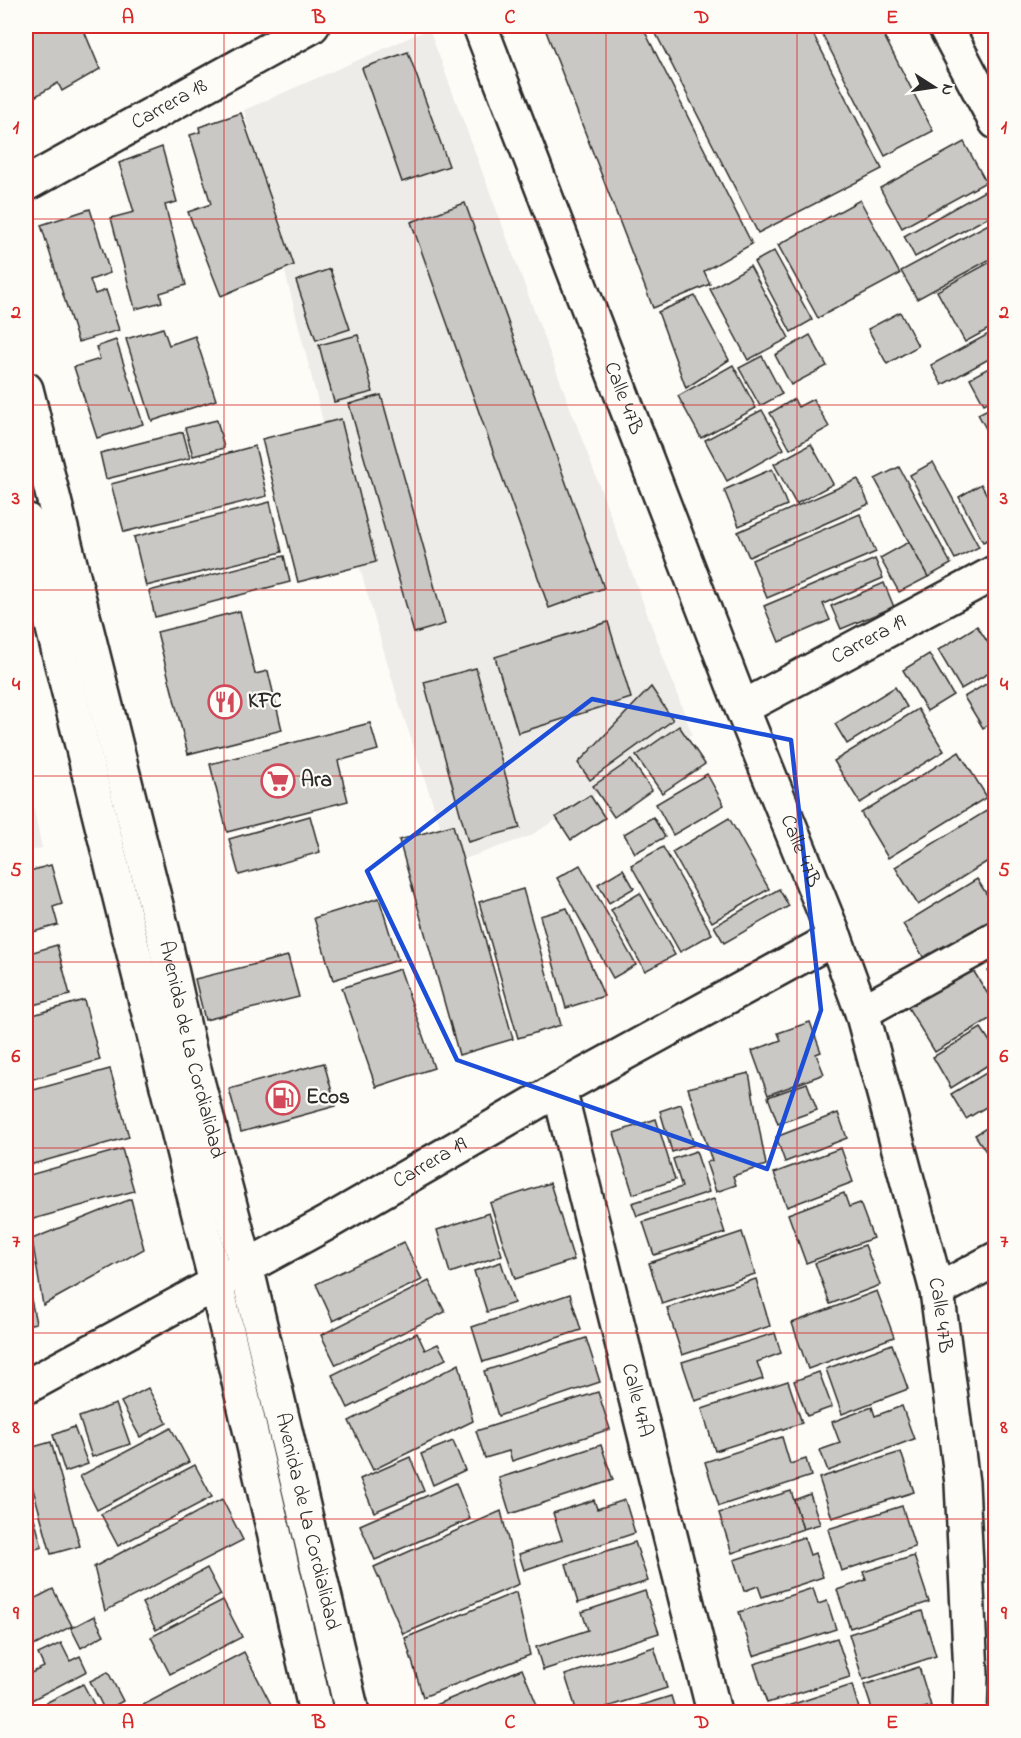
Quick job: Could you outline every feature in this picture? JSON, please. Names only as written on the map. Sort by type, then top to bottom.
[{"type":"street","name":"Carrera 18","points":[[26,184],[312,26]]},
{"type":"street","name":"Calle 47B","points":[[480,26],[742,708],[835,938],[862,1012],[937,1291],[984,1675],[970,1713]]},
{"type":"street","points":[[945,26],[996,122]]},
{"type":"street","name":"Avenida de La Cordialidad","points":[[26,389],[163,933],[189,1050],[246,1266],[352,1713]]},
{"type":"street","name":"Avenida de La Cordialidad","points":[[26,520],[216,1283],[316,1713]]},
{"type":"street","name":"Carrera 19","points":[[742,708],[996,572]]},
{"type":"street","name":"Carrera 19","points":[[26,1387],[325,1224],[559,1089],[835,938]]},
{"type":"street","points":[[862,1012],[996,939]]},
{"type":"street","name":"Calle 47A","points":[[559,1089],[714,1713]]},
{"type":"street","points":[[937,1291],[996,1259]]},
{"type":"highlighted area","points":[[592,699],[791,740],[821,1010],[767,1169],[457,1060],[367,871]]},
{"type":"shaded area","points":[[429,29],[692,734],[530,836],[453,863],[399,703],[361,572],[244,110]]},
{"type":"shaded area","points":[[26,773],[42,848],[26,852]]},
{"type":"building","points":[[26,26],[82,26],[100,69],[62,91],[58,83],[26,102]]},
{"type":"building","points":[[544,26],[642,26],[752,244],[704,271],[710,284],[653,308]]},
{"type":"building","points":[[652,26],[809,26],[882,169],[758,233]]},
{"type":"building","points":[[818,26],[879,26],[933,131],[885,156]]},
{"type":"building","points":[[408,52],[449,166],[402,182],[362,68]]},
{"type":"building","points":[[241,113],[294,265],[221,296],[188,212],[211,204],[190,135],[200,132],[199,127]]},
{"type":"building","points":[[964,142],[986,182],[902,228],[880,188]]},
{"type":"building","points":[[162,147],[177,202],[165,205],[186,285],[160,293],[162,302],[135,309],[111,218],[134,212],[119,163]]},
{"type":"building","points":[[990,188],[996,197],[996,213],[915,257],[904,236]]},
{"type":"building","points":[[860,200],[900,274],[818,318],[778,245]]},
{"type":"building","points":[[465,203],[604,588],[549,608],[411,222]]},
{"type":"building","points":[[90,209],[110,273],[90,280],[95,294],[106,290],[119,330],[78,342],[41,225]]},
{"type":"building","points":[[996,220],[996,256],[917,299],[901,271]]},
{"type":"building","points":[[774,251],[812,320],[791,332],[754,262]]},
{"type":"building","points":[[996,259],[996,325],[965,342],[937,291]]},
{"type":"building","points":[[750,266],[789,338],[748,360],[710,289]]},
{"type":"building","points":[[330,269],[350,329],[316,340],[296,281]]},
{"type":"building","points":[[695,296],[729,360],[686,388],[658,312]]},
{"type":"building","points":[[900,312],[918,346],[887,364],[868,329]]},
{"type":"building","points":[[163,328],[169,345],[195,336],[216,400],[152,421],[126,339]]},
{"type":"building","points":[[996,330],[996,355],[942,385],[931,365]]},
{"type":"building","points":[[358,335],[373,392],[334,402],[319,345]]},
{"type":"building","points":[[810,335],[827,366],[791,385],[775,355]]},
{"type":"building","points":[[116,340],[143,424],[97,438],[74,367],[100,359],[96,347]]},
{"type":"building","points":[[762,356],[782,394],[760,406],[739,368]]},
{"type":"building","points":[[996,364],[996,398],[984,404],[970,378]]},
{"type":"building","points":[[733,365],[756,408],[701,438],[678,396]]},
{"type":"building","points":[[381,395],[445,624],[414,633],[349,404]]},
{"type":"building","points":[[794,399],[798,407],[813,399],[829,427],[790,449],[770,413]]},
{"type":"building","points":[[996,405],[996,447],[978,414]]},
{"type":"building","points":[[762,410],[784,449],[727,481],[705,440]]},
{"type":"building","points":[[341,419],[376,562],[298,582],[262,439]]},
{"type":"building","points":[[217,420],[224,448],[193,456],[185,428]]},
{"type":"building","points":[[183,432],[190,458],[106,479],[100,453]]},
{"type":"building","points":[[811,444],[833,484],[796,504],[774,464]]},
{"type":"building","points":[[255,446],[267,496],[124,532],[111,484]]},
{"type":"building","points":[[933,462],[979,547],[955,559],[910,475]]},
{"type":"building","points":[[899,467],[951,564],[928,577],[875,479]]},
{"type":"building","points":[[772,469],[787,505],[739,526],[724,490]]},
{"type":"building","points":[[858,479],[869,504],[749,557],[738,532]]},
{"type":"building","points":[[981,484],[996,512],[996,536],[983,542],[959,497]]},
{"type":"building","points":[[270,502],[282,552],[146,586],[134,537]]},
{"type":"building","points":[[860,514],[876,552],[767,598],[752,560]]},
{"type":"building","points":[[909,542],[928,577],[899,592],[880,558]]},
{"type":"building","points":[[284,556],[290,582],[155,617],[149,591]]},
{"type":"building","points":[[875,559],[883,578],[823,604],[830,620],[779,642],[764,606]]},
{"type":"building","points":[[884,583],[894,607],[841,629],[831,606]]},
{"type":"building","name":"KFC","points":[[240,611],[255,674],[268,671],[282,730],[188,754],[157,632]]},
{"type":"building","points":[[608,622],[631,698],[518,733],[495,657]]},
{"type":"building","points":[[977,626],[996,655],[996,669],[961,689],[938,650]]},
{"type":"building","points":[[929,654],[953,695],[927,711],[903,670]]},
{"type":"building","points":[[476,668],[520,828],[468,842],[424,682]]},
{"type":"building","points":[[996,678],[996,720],[983,728],[964,697]]},
{"type":"building","points":[[651,687],[673,720],[590,780],[578,763]]},
{"type":"building","points":[[895,687],[907,707],[847,744],[835,724]]},
{"type":"building","points":[[918,709],[944,751],[860,803],[834,761]]},
{"type":"building","name":"Ara","points":[[370,723],[378,750],[338,761],[348,801],[227,832],[210,764]]},
{"type":"building","points":[[679,726],[705,764],[662,793],[636,756]]},
{"type":"building","points":[[959,752],[987,797],[888,858],[861,813]]},
{"type":"building","points":[[631,760],[652,790],[614,817],[593,786]]},
{"type":"building","points":[[707,774],[724,805],[673,835],[656,804]]},
{"type":"building","points":[[590,795],[605,818],[571,840],[556,817]]},
{"type":"building","points":[[996,805],[996,856],[918,905],[895,867]]},
{"type":"building","points":[[310,816],[320,852],[239,875],[229,839]]},
{"type":"building","points":[[653,817],[665,837],[635,853],[624,834]]},
{"type":"building","points":[[729,818],[769,889],[712,922],[672,852]]},
{"type":"building","points":[[453,825],[513,1039],[459,1055],[399,840]]},
{"type":"building","points":[[663,847],[712,934],[680,952],[631,865]]},
{"type":"building","points":[[51,865],[62,904],[53,907],[58,925],[26,934],[26,872]]},
{"type":"building","points":[[580,865],[636,965],[613,978],[557,878]]},
{"type":"building","points":[[623,869],[634,888],[609,903],[598,884]]},
{"type":"building","points":[[977,879],[996,909],[996,928],[930,968],[903,924]]},
{"type":"building","points":[[523,889],[561,1025],[518,1038],[479,902]]},
{"type":"building","points":[[779,889],[789,906],[724,943],[714,926]]},
{"type":"building","points":[[640,893],[675,955],[645,971],[611,910]]},
{"type":"building","points":[[379,898],[398,960],[333,980],[314,918]]},
{"type":"building","points":[[567,908],[604,996],[566,1008],[540,916]]},
{"type":"building","points":[[57,945],[70,995],[26,1007],[26,954]]},
{"type":"building","points":[[288,956],[299,997],[205,1020],[195,979]]},
{"type":"building","points":[[996,966],[996,983],[988,971]]},
{"type":"building","points":[[971,967],[996,1007],[996,1015],[935,1052],[907,1006]]},
{"type":"building","points":[[400,969],[434,1068],[376,1087],[342,988]]},
{"type":"building","points":[[84,1000],[100,1060],[26,1081],[26,1017]]},
{"type":"building","points":[[810,1022],[821,1052],[816,1054],[824,1074],[768,1095],[752,1051],[781,1040],[778,1033]]},
{"type":"building","points":[[981,1028],[996,1051],[996,1060],[951,1088],[933,1057]]},
{"type":"building","name":"Ecos","points":[[324,1063],[336,1106],[241,1132],[229,1089]]},
{"type":"building","points":[[996,1067],[996,1101],[966,1119],[951,1094]]},
{"type":"building","points":[[110,1069],[129,1137],[26,1166],[26,1092]]},
{"type":"building","points":[[749,1073],[766,1165],[733,1176],[736,1185],[716,1192],[706,1162],[712,1161],[688,1088]]},
{"type":"building","points":[[807,1083],[817,1110],[778,1124],[768,1097]]},
{"type":"building","points":[[681,1104],[694,1145],[672,1152],[660,1111]]},
{"type":"building","points":[[838,1113],[847,1138],[785,1162],[776,1137]]},
{"type":"building","points":[[656,1119],[675,1180],[633,1194],[614,1133]]},
{"type":"building","points":[[996,1122],[996,1165],[995,1165],[975,1135]]},
{"type":"building","points":[[841,1148],[853,1182],[787,1207],[774,1173]]},
{"type":"building","points":[[122,1149],[134,1191],[26,1221],[26,1176]]},
{"type":"building","points":[[696,1151],[709,1192],[637,1216],[632,1203],[682,1187],[673,1159]]},
{"type":"building","points":[[550,1183],[574,1260],[515,1279],[490,1203]]},
{"type":"building","points":[[844,1193],[849,1207],[860,1203],[873,1238],[806,1263],[788,1214]]},
{"type":"building","points":[[131,1199],[144,1249],[43,1305],[32,1239]]},
{"type":"building","points":[[714,1199],[725,1233],[654,1255],[643,1222]]},
{"type":"building","points":[[489,1213],[502,1255],[450,1273],[437,1230]]},
{"type":"building","points":[[742,1232],[755,1274],[662,1304],[649,1263]]},
{"type":"building","points":[[404,1242],[422,1280],[333,1321],[316,1284]]},
{"type":"building","points":[[865,1245],[880,1285],[830,1304],[815,1263]]},
{"type":"building","points":[[501,1262],[514,1303],[487,1312],[474,1271]]},
{"type":"building","points":[[26,1276],[36,1323],[26,1325]]},
{"type":"building","points":[[756,1279],[770,1326],[682,1355],[667,1308]]},
{"type":"building","points":[[429,1281],[445,1312],[336,1365],[321,1335]]},
{"type":"building","points":[[877,1291],[894,1337],[808,1369],[792,1323]]},
{"type":"building","points":[[570,1294],[581,1330],[483,1362],[472,1327]]},
{"type":"building","points":[[417,1333],[425,1350],[438,1344],[446,1359],[348,1408],[332,1375]]},
{"type":"building","points":[[775,1333],[781,1353],[757,1362],[763,1379],[695,1401],[682,1362]]},
{"type":"building","points":[[586,1338],[600,1382],[498,1416],[484,1371]]},
{"type":"building","points":[[892,1344],[908,1389],[842,1414],[826,1369]]},
{"type":"building","points":[[459,1364],[473,1421],[373,1470],[349,1421]]},
{"type":"building","points":[[819,1372],[832,1407],[807,1416],[794,1381]]},
{"type":"building","points":[[788,1381],[802,1423],[715,1451],[702,1409]]},
{"type":"building","points":[[148,1388],[167,1423],[140,1437],[121,1402]]},
{"type":"building","points":[[598,1392],[610,1429],[512,1461],[509,1451],[485,1458],[476,1431]]},
{"type":"building","points":[[116,1404],[130,1444],[92,1457],[79,1417]]},
{"type":"building","points":[[902,1406],[914,1439],[828,1471],[820,1450],[840,1443],[832,1422],[872,1407],[875,1416]]},
{"type":"building","points":[[74,1427],[88,1464],[65,1472],[53,1435]]},
{"type":"building","points":[[171,1428],[189,1462],[97,1510],[80,1476]]},
{"type":"building","points":[[782,1437],[790,1464],[806,1459],[811,1476],[719,1506],[705,1462]]},
{"type":"building","points":[[453,1441],[465,1470],[433,1485],[421,1454]]},
{"type":"building","points":[[51,1442],[80,1546],[51,1554],[26,1464],[26,1449]]},
{"type":"building","points":[[601,1445],[613,1480],[510,1514],[499,1478]]},
{"type":"building","points":[[901,1452],[914,1492],[832,1518],[819,1478]]},
{"type":"building","points":[[410,1457],[424,1491],[374,1512],[360,1479]]},
{"type":"building","points":[[195,1465],[212,1497],[118,1546],[101,1514]]},
{"type":"building","points":[[456,1483],[470,1519],[375,1560],[360,1525]]},
{"type":"building","points":[[26,1489],[42,1547],[26,1552]]},
{"type":"building","points":[[791,1491],[803,1529],[732,1553],[719,1513]]},
{"type":"building","points":[[810,1494],[820,1524],[803,1529],[794,1500]]},
{"type":"building","points":[[222,1499],[243,1540],[105,1611],[94,1567]]},
{"type":"building","points":[[594,1500],[597,1509],[625,1500],[635,1533],[524,1570],[519,1554],[562,1540],[553,1513]]},
{"type":"building","points":[[902,1506],[915,1547],[841,1571],[828,1529]]},
{"type":"building","points":[[501,1511],[519,1584],[403,1634],[374,1567]]},
{"type":"building","points":[[804,1537],[810,1555],[815,1553],[823,1577],[762,1597],[758,1586],[744,1591],[734,1560]]},
{"type":"building","points":[[635,1542],[648,1581],[578,1603],[566,1564]]},
{"type":"building","points":[[914,1556],[929,1602],[850,1628],[837,1590],[866,1580],[863,1572]]},
{"type":"building","points":[[207,1568],[221,1595],[156,1630],[142,1603]]},
{"type":"building","points":[[813,1588],[818,1604],[827,1601],[836,1629],[753,1656],[739,1612]]},
{"type":"building","points":[[53,1589],[72,1626],[26,1650],[26,1603]]},
{"type":"building","points":[[645,1591],[659,1633],[543,1670],[536,1647],[588,1630],[582,1612]]},
{"type":"building","points":[[516,1592],[530,1655],[423,1697],[405,1638]]},
{"type":"building","points":[[223,1600],[242,1637],[170,1674],[151,1637]]},
{"type":"building","points":[[922,1611],[936,1656],[863,1680],[849,1634]]},
{"type":"building","points":[[94,1616],[104,1635],[81,1648],[71,1628]]},
{"type":"building","points":[[837,1638],[850,1677],[767,1703],[754,1664]]},
{"type":"building","points":[[61,1643],[70,1661],[80,1656],[87,1671],[26,1703],[26,1663],[31,1673],[44,1667],[38,1654]]},
{"type":"building","points":[[654,1647],[667,1688],[591,1712],[577,1712],[565,1675]]},
{"type":"building","points":[[244,1652],[275,1712],[147,1712],[143,1705]]},
{"type":"building","points":[[919,1667],[931,1706],[910,1712],[873,1712],[864,1685]]},
{"type":"building","points":[[522,1669],[540,1712],[418,1712]]},
{"type":"building","points":[[108,1672],[123,1701],[105,1711],[90,1681]]},
{"type":"building","points":[[83,1684],[98,1712],[28,1712]]},
{"type":"building","points":[[852,1685],[860,1712],[769,1712]]},
{"type":"building","points":[[671,1696],[676,1712],[619,1712]]},
{"type":"place","name":"KFC","points":[[225,702]]},
{"type":"place","name":"Ara","points":[[278,781]]},
{"type":"place","name":"Ecos","points":[[283,1098]]}]
